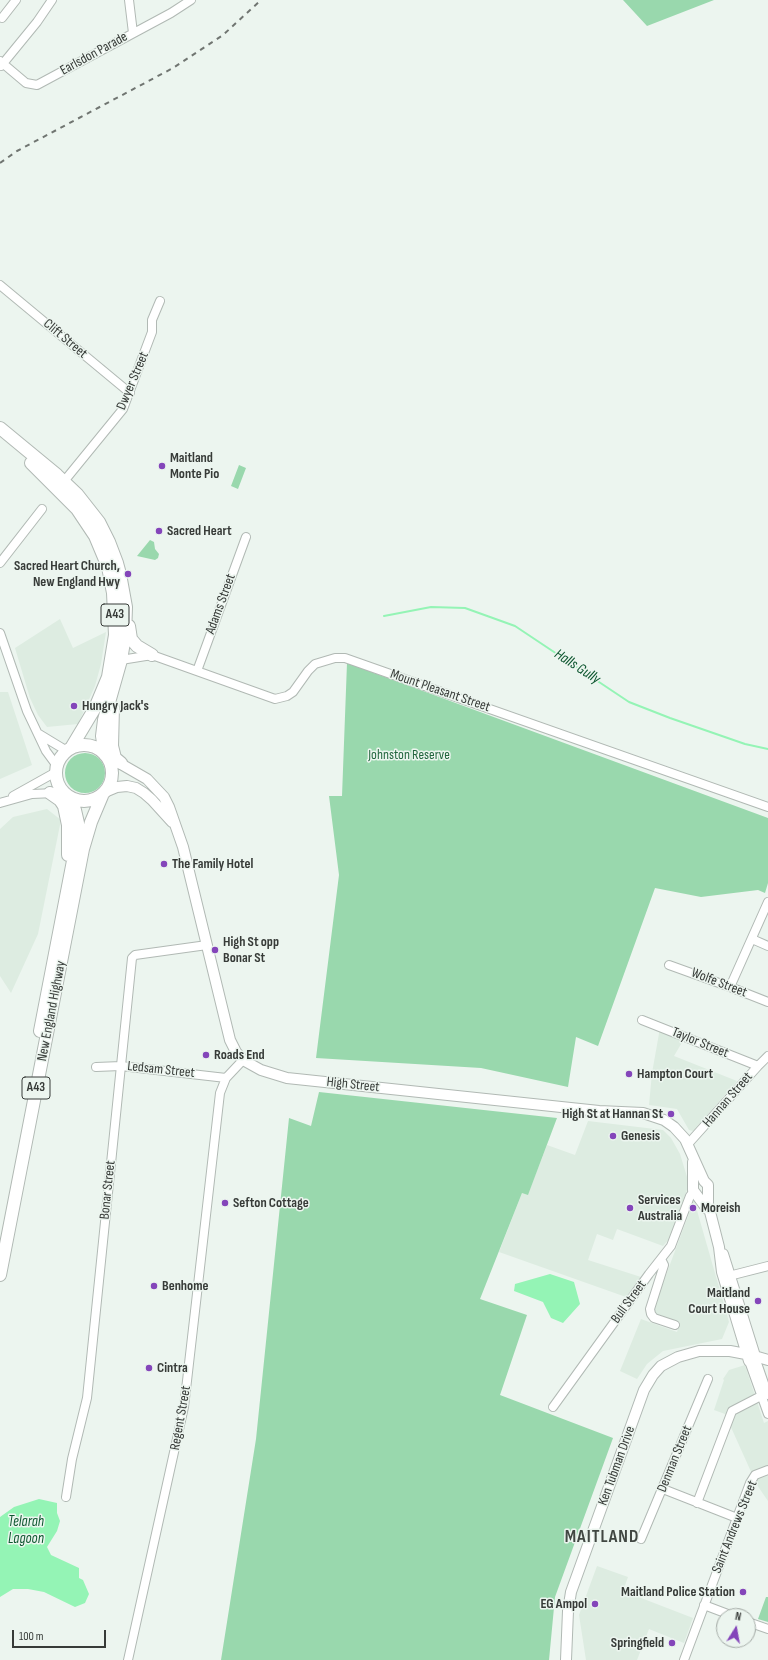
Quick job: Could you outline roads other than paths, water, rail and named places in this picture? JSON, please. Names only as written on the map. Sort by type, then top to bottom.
[{"type":"highway","name":"A43","points":[[0,428],[61,485],[99,546],[111,579],[115,606],[116,635],[108,677],[95,708],[69,749],[61,758],[56,769],[58,785],[67,796]]},
{"type":"highway","name":"A43","points":[[0,436],[88,506],[99,522],[109,542],[120,574],[126,608],[125,636],[121,660],[104,720],[102,736],[106,756],[111,765],[112,774],[109,785],[103,794]]},
{"type":"highway","points":[[126,608],[131,639],[137,646],[152,655]]},
{"type":"highway","points":[[117,676],[112,712],[112,746],[115,758],[120,763]]},
{"type":"highway","points":[[69,749],[77,746],[88,746],[99,750],[106,756]]},
{"type":"highway","points":[[50,793],[60,800],[64,806],[68,826],[68,855],[65,877],[66,900]]},
{"type":"highway","points":[[67,796],[82,802],[96,800],[103,794]]},
{"type":"highway","name":"New England Highway","points":[[0,1275],[83,849],[91,822],[103,794]]},
{"type":"highway","name":"New England Highway","points":[[0,1232],[78,835],[78,823],[75,810],[67,796]]},
{"type":"main road","name":"High Street","points":[[106,756],[147,779],[164,797],[169,807],[174,825],[183,847],[230,1040],[236,1052],[243,1060],[260,1070],[287,1078],[560,1107],[653,1115],[674,1127],[688,1144],[704,1181],[708,1186],[698,1191],[693,1156]]},
{"type":"main road","name":"High Street","points":[[103,794],[116,788],[127,786],[136,788],[152,800],[174,825]]},
{"type":"main road","points":[[698,1191],[710,1215],[752,1358]]},
{"type":"main road","points":[[690,1353],[704,1349],[729,1346],[738,1337],[727,1277]]},
{"type":"main road","points":[[736,1320],[752,1358],[768,1366]]},
{"type":"main road","name":"Ken Tubman Drive","points":[[566,1660],[568,1611],[574,1582],[644,1390],[652,1375],[669,1361],[690,1353],[715,1350],[752,1358]]},
{"type":"main road","points":[[657,1370],[680,1359],[698,1356],[768,1360]]},
{"type":"street","points":[[2,18],[16,0]]},
{"type":"street","points":[[1,64],[37,22],[52,0]]},
{"type":"street","points":[[129,0],[132,33]]},
{"type":"street","name":"Earlsdon Parade","points":[[1,64],[26,83],[37,85],[170,14],[187,1]]},
{"type":"street","name":"Clift Street","points":[[0,285],[130,393]]},
{"type":"street","name":"Dwyer Street","points":[[61,485],[123,409],[152,332],[152,320],[160,301]]},
{"type":"street","points":[[0,563],[42,509]]},
{"type":"street","name":"Adams Street","points":[[196,671],[246,538]]},
{"type":"street","points":[[0,633],[21,696],[46,752],[56,769],[0,803],[32,794],[50,793],[67,796]]},
{"type":"street","name":"Mount Pleasant Street","points":[[121,660],[152,655],[275,699],[287,696],[293,692],[315,664],[335,658],[345,658],[768,807]]},
{"type":"street","points":[[39,734],[69,749]]},
{"type":"street","points":[[730,987],[768,902]]},
{"type":"street","points":[[752,939],[768,946]]},
{"type":"street","name":"Bonar Street","points":[[66,1497],[72,1459],[87,1398],[132,958],[135,955],[207,945]]},
{"type":"street","name":"Wolfe Street","points":[[669,965],[768,1002]]},
{"type":"street","name":"Taylor Street","points":[[642,1020],[758,1066]]},
{"type":"street","name":"Hannan Street","points":[[688,1144],[768,1056]]},
{"type":"street","name":"Regent Street","points":[[128,1660],[182,1421],[220,1093],[226,1078],[243,1060]]},
{"type":"street","name":"Ledsam Street","points":[[96,1067],[121,1066],[226,1078]]},
{"type":"street","name":"Bull Street","points":[[553,1407],[644,1280],[671,1246],[690,1196],[698,1191]]},
{"type":"street","points":[[661,1259],[664,1265],[650,1309],[651,1314],[654,1318],[675,1325]]},
{"type":"street","points":[[727,1277],[768,1266]]},
{"type":"street","points":[[752,1358],[766,1391],[768,1414]]},
{"type":"street","name":"Denman Street","points":[[641,1539],[708,1379]]},
{"type":"street","points":[[697,1503],[732,1411],[766,1391]]},
{"type":"street","name":"Saint Andrews Street","points":[[684,1660],[752,1478],[768,1470]]},
{"type":"street","points":[[663,1489],[737,1518]]},
{"type":"street","points":[[704,1605],[716,1610]]},
{"type":"street","points":[[756,1625],[768,1629]]},
{"type":"water","points":[[550,1274],[574,1282],[580,1304],[563,1323],[551,1318],[543,1302],[514,1291],[515,1284]]},
{"type":"water","name":"Telarah Lagoon","points":[[39,1499],[57,1503],[57,1513],[60,1521],[57,1531],[47,1547],[51,1555],[79,1568],[79,1578],[83,1580],[89,1594],[85,1603],[75,1607],[44,1592],[28,1589],[13,1589],[0,1597],[0,1517],[14,1507]]},
{"type":"waterway","name":"Halls Gully","points":[[384,616],[431,607],[465,608],[515,626],[629,702],[745,744],[768,749]]},
{"type":"railway","points":[[0,163],[17,151],[173,68],[223,35],[261,0]]},
{"type":"place","name":"Maitland Monte Pio","points":[[162,466]]},
{"type":"place","name":"Sacred Heart","points":[[159,531]]},
{"type":"place","name":"Sacred Heart Church, New England Hwy","points":[[128,574]]},
{"type":"place","name":"Hungry Jack's","points":[[74,706]]},
{"type":"place","name":"The Family Hotel","points":[[164,864]]},
{"type":"place","name":"High St opp Bonar St","points":[[215,950]]},
{"type":"place","name":"Roads End","points":[[206,1055]]},
{"type":"place","name":"Hampton Court","points":[[629,1074]]},
{"type":"place","name":"High St at Hannan St","points":[[671,1114]]},
{"type":"place","name":"Genesis","points":[[613,1136]]},
{"type":"place","name":"Sefton Cottage","points":[[225,1203]]},
{"type":"place","name":"Services Australia","points":[[630,1208]]},
{"type":"place","name":"Moreish","points":[[693,1208]]},
{"type":"place","name":"Benhome","points":[[154,1286]]},
{"type":"place","name":"Maitland Court House","points":[[758,1301]]},
{"type":"place","name":"Cintra","points":[[149,1368]]},
{"type":"place","name":"Maitland Police Station","points":[[743,1592]]},
{"type":"place","name":"EG Ampol","points":[[595,1604]]},
{"type":"place","name":"Springfield","points":[[672,1643]]},
{"type":"district","name":"MAITLAND","points":[[602,1537]]},
{"type":"park label","name":"Johnston Reserve","points":[[409,755]]}]
